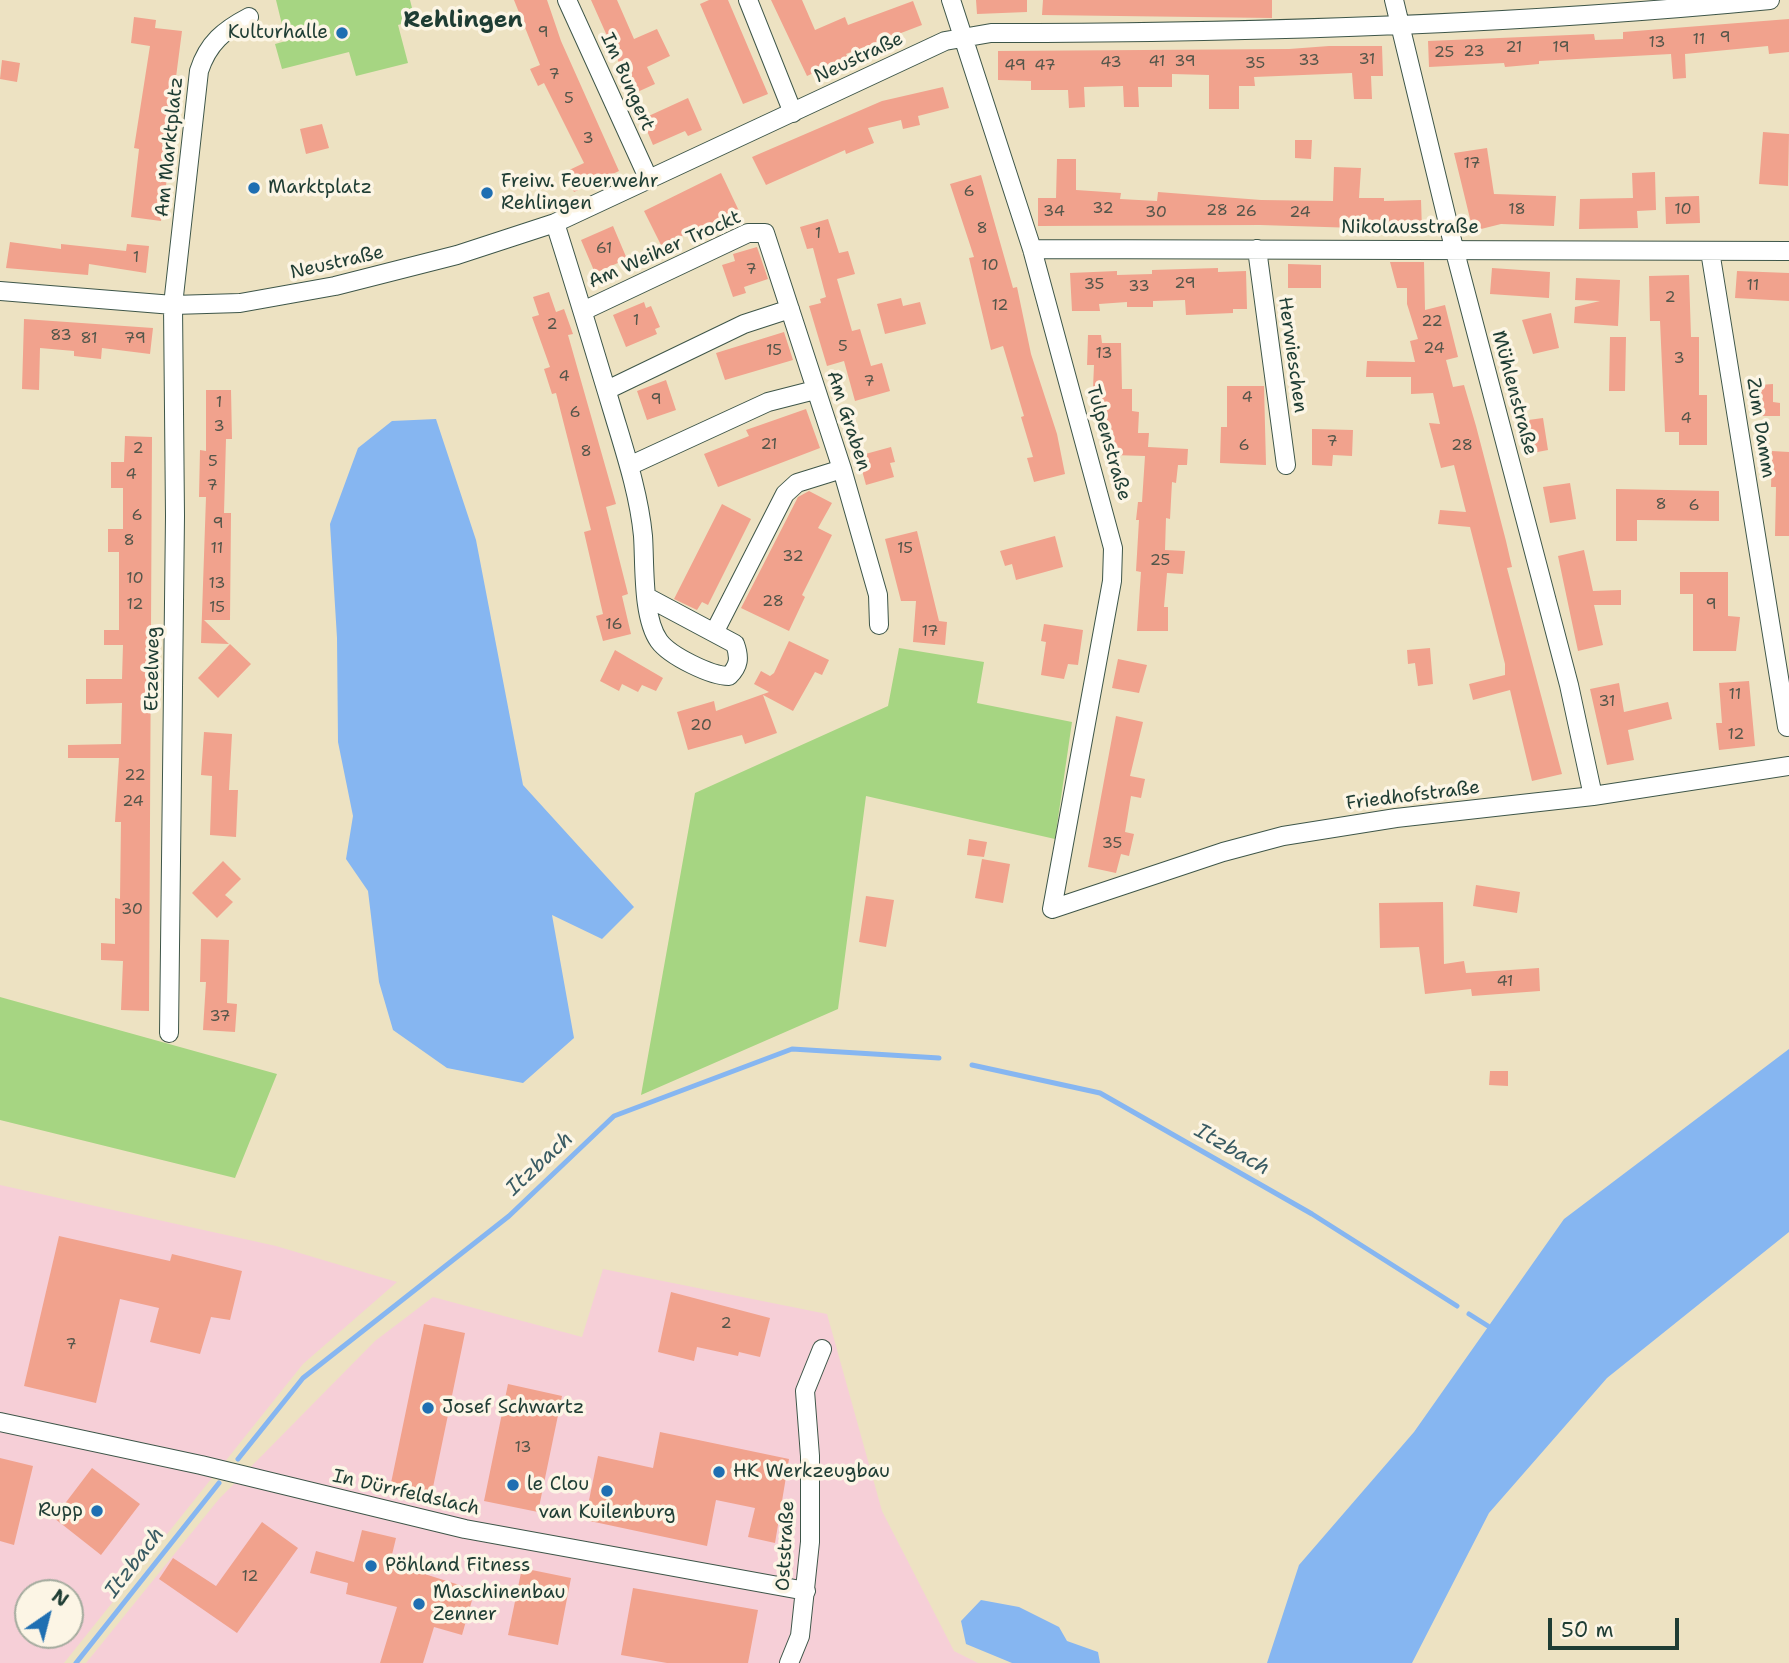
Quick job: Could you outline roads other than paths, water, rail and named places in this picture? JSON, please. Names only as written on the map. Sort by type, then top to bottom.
[{"type":"street","name":"Im Bungert","points":[[567,0],[649,180]]},
{"type":"street","points":[[748,0],[793,113]]},
{"type":"street","name":"Tulpenstraße","points":[[951,0],[1032,250],[1113,548],[1112,580],[1052,909]]},
{"type":"street","name":"Mühlenstraße","points":[[1394,0],[1454,248],[1569,685],[1593,796]]},
{"type":"street","name":"Neustraße","points":[[0,291],[173,305],[240,303],[335,286],[457,256],[555,223],[945,41],[964,36],[991,33],[1191,33],[1400,25],[1641,6],[1770,0]]},
{"type":"street","name":"Am Marktplatz","points":[[173,305],[199,71],[204,54],[214,40],[249,17]]},
{"type":"street","name":"Am Weiher Trockt","points":[[555,223],[629,466],[640,519],[648,597],[658,639],[666,648],[717,676],[729,676],[737,667],[739,654],[735,645],[715,631],[648,597]]},
{"type":"street","name":"Am Weiher Trockt","points":[[583,311],[748,233],[765,233]]},
{"type":"street","name":"Am Graben","points":[[765,233],[842,469],[878,595],[879,625]]},
{"type":"street","name":"Nikolausstraße","points":[[1032,250],[1454,248],[1789,251]]},
{"type":"street","name":"Herwieschen","points":[[1257,249],[1286,466]]},
{"type":"street","name":"Zum Damm","points":[[1710,251],[1782,653],[1787,727]]},
{"type":"street","name":"Etzelweg","points":[[169,1033],[176,516],[173,305]]},
{"type":"street","points":[[607,390],[744,324],[790,309]]},
{"type":"street","points":[[629,466],[768,402],[816,390]]},
{"type":"street","points":[[715,631],[785,494],[797,482],[842,469]]},
{"type":"street","name":"Friedhofstraße","points":[[1052,909],[1223,852],[1283,836],[1396,818],[1593,796],[1789,766]]},
{"type":"street","name":"Oststraße","points":[[789,1663],[800,1636],[810,1542],[810,1456],[805,1391],[822,1349]]},
{"type":"street","name":"In Dürrfeldslach","points":[[0,1422],[201,1465],[465,1529],[806,1591]]},
{"type":"water","points":[[436,419],[476,540],[523,785],[634,907],[602,939],[552,915],[574,1038],[523,1083],[447,1068],[393,1030],[379,982],[368,891],[346,859],[353,816],[338,742],[337,638],[330,524],[358,448],[392,421]]},
{"type":"water","points":[[1789,1049],[1789,1232],[1607,1378],[1489,1513],[1412,1663],[1267,1663],[1299,1565],[1414,1432],[1564,1219]]},
{"type":"water","points":[[981,1600],[1019,1607],[1059,1627],[1067,1641],[1098,1652],[1100,1663],[1012,1663],[966,1644],[961,1621]]},
{"type":"waterway","name":"Itzbach","points":[[238,1459],[303,1378],[509,1216],[614,1116],[792,1049],[939,1058]]},
{"type":"waterway","name":"Itzbach","points":[[972,1065],[1100,1093],[1312,1214],[1457,1306]]},
{"type":"waterway","name":"Itzbach","points":[[1469,1314],[1488,1326]]},
{"type":"waterway","name":"Itzbach","points":[[76,1663],[219,1483]]},
{"type":"place","name":"Kulturhalle","points":[[342,33]]},
{"type":"place","name":"Marktplatz","points":[[254,188]]},
{"type":"place","name":"Freiw. Feuerwehr Rehlingen","points":[[487,193]]},
{"type":"place","name":"Josef Schwartz","points":[[428,1408]]},
{"type":"place","name":"HK Werkzeugbau","points":[[719,1472]]},
{"type":"place","name":"le Clou","points":[[513,1485]]},
{"type":"place","name":"van Kuilenburg","points":[[607,1491]]},
{"type":"place","name":"Rupp","points":[[97,1511]]},
{"type":"place","name":"Pöhland Fitness","points":[[371,1566]]},
{"type":"place","name":"Maschinenbau Zenner","points":[[419,1604]]},
{"type":"district","name":"Rehlingen","points":[[463,21]]}]
